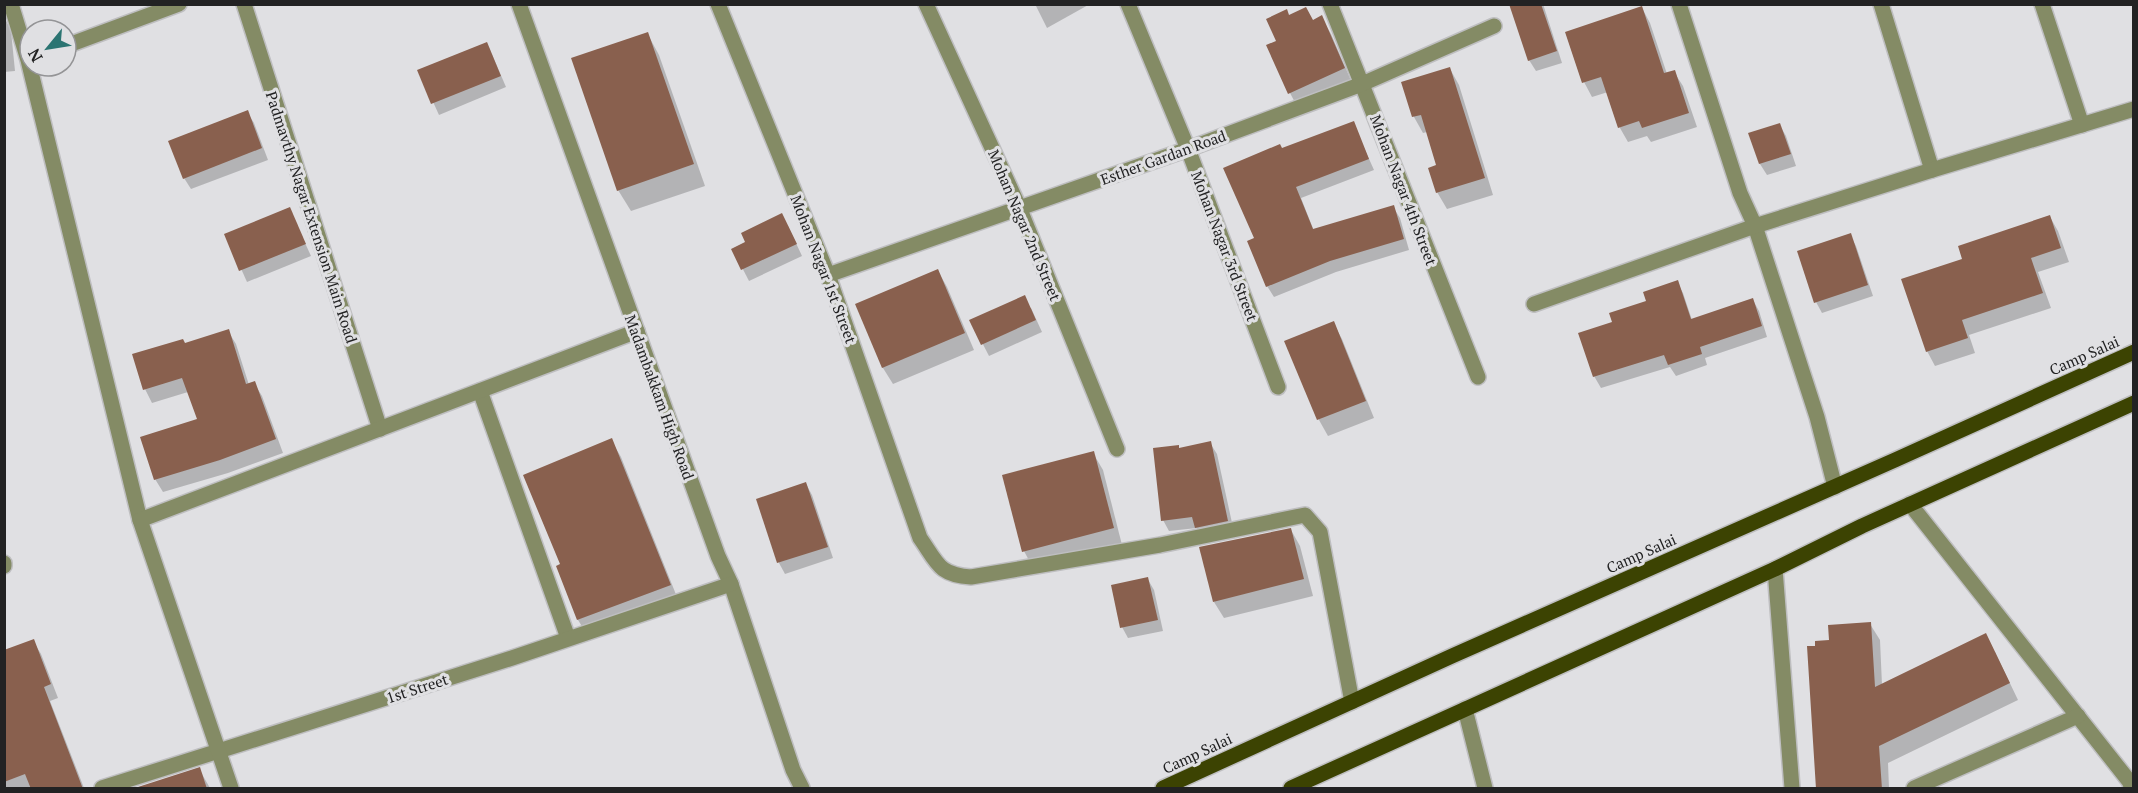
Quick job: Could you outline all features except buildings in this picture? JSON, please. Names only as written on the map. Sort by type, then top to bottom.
[{"type":"main road","name":"Camp Salai","points":[[1163,789],[1452,656],[1835,487],[2133,352]]},
{"type":"main road","points":[[1291,789],[2133,403]]},
{"type":"street","points":[[11,4],[18,26]]},
{"type":"street","points":[[78,42],[179,4]]},
{"type":"street","name":"Padmavthy Nagar Extension Main Road","points":[[244,4],[380,429]]},
{"type":"street","name":"Mohan Nagar 1st Street","points":[[718,4],[828,275],[920,538],[943,570],[953,576],[971,578],[1160,545],[1305,515],[1320,532],[1352,702]]},
{"type":"street","name":"Mohan Nagar 2nd Street","points":[[926,4],[1019,207],[1117,449]]},
{"type":"street","name":"Mohan Nagar 3rd Street","points":[[1128,4],[1188,149],[1278,387]]},
{"type":"street","name":"Mohan Nagar 4th Street","points":[[1330,4],[1478,377]]},
{"type":"street","points":[[1679,4],[1817,417],[1835,487]]},
{"type":"street","points":[[1881,4],[1932,170]]},
{"type":"street","points":[[2042,4],[2082,125]]},
{"type":"street","name":"Madambakkam High Road","points":[[525,7],[637,331],[718,556],[731,584],[793,770],[802,789]]},
{"type":"street","name":"Esther Gardan Road","points":[[828,275],[1188,149],[1362,84],[1494,26]]},
{"type":"street","points":[[33,78],[140,520],[231,789]]},
{"type":"street","points":[[1534,304],[1755,226],[2133,110]]},
{"type":"street","points":[[140,520],[637,331]]},
{"type":"street","points":[[480,391],[568,638]]},
{"type":"street","points":[[1910,504],[2129,781],[2132,789]]},
{"type":"street","points":[[1775,569],[1792,789]]},
{"type":"street","name":"1st Street","points":[[102,789],[731,584]]},
{"type":"street","points":[[1465,709],[1485,789]]},
{"type":"street","points":[[1914,789],[2078,716]]}]
